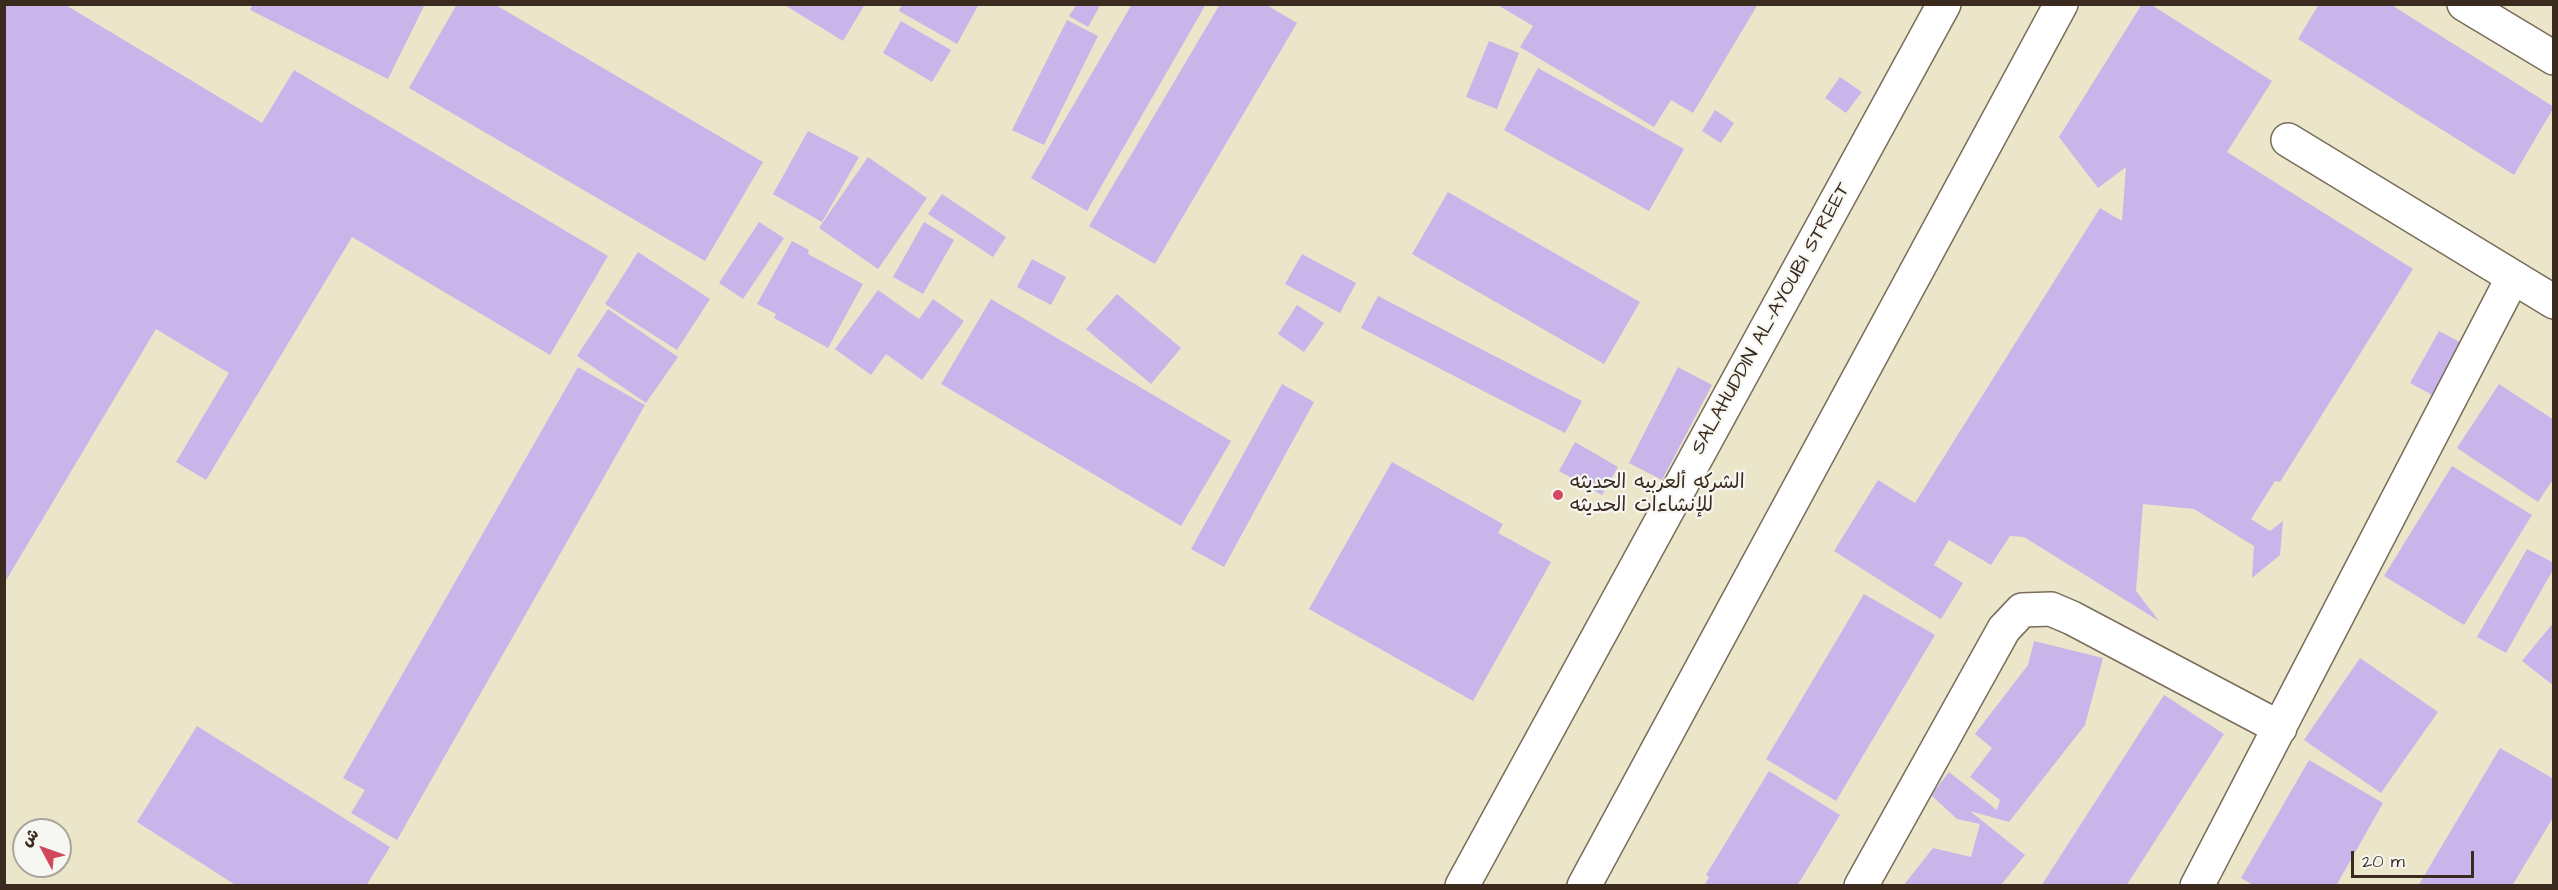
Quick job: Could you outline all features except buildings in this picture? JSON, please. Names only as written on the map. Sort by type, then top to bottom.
[{"type":"street","name":"SALAHUDDIN AL-AYOUBI STREET","points":[[1462,885],[1944,4]]},
{"type":"street","points":[[1584,885],[2061,4]]},
{"type":"street","points":[[2464,4],[2553,58]]},
{"type":"street","points":[[2288,140],[2553,302]]},
{"type":"street","points":[[2197,885],[2512,277]]},
{"type":"street","points":[[1862,885],[2004,628],[2022,610],[2051,609],[2072,618],[2280,728]]},
{"type":"place","name":"الشركه ألعربيه الحديثه للإنشاءات الحديثه","points":[[1558,495]]}]
